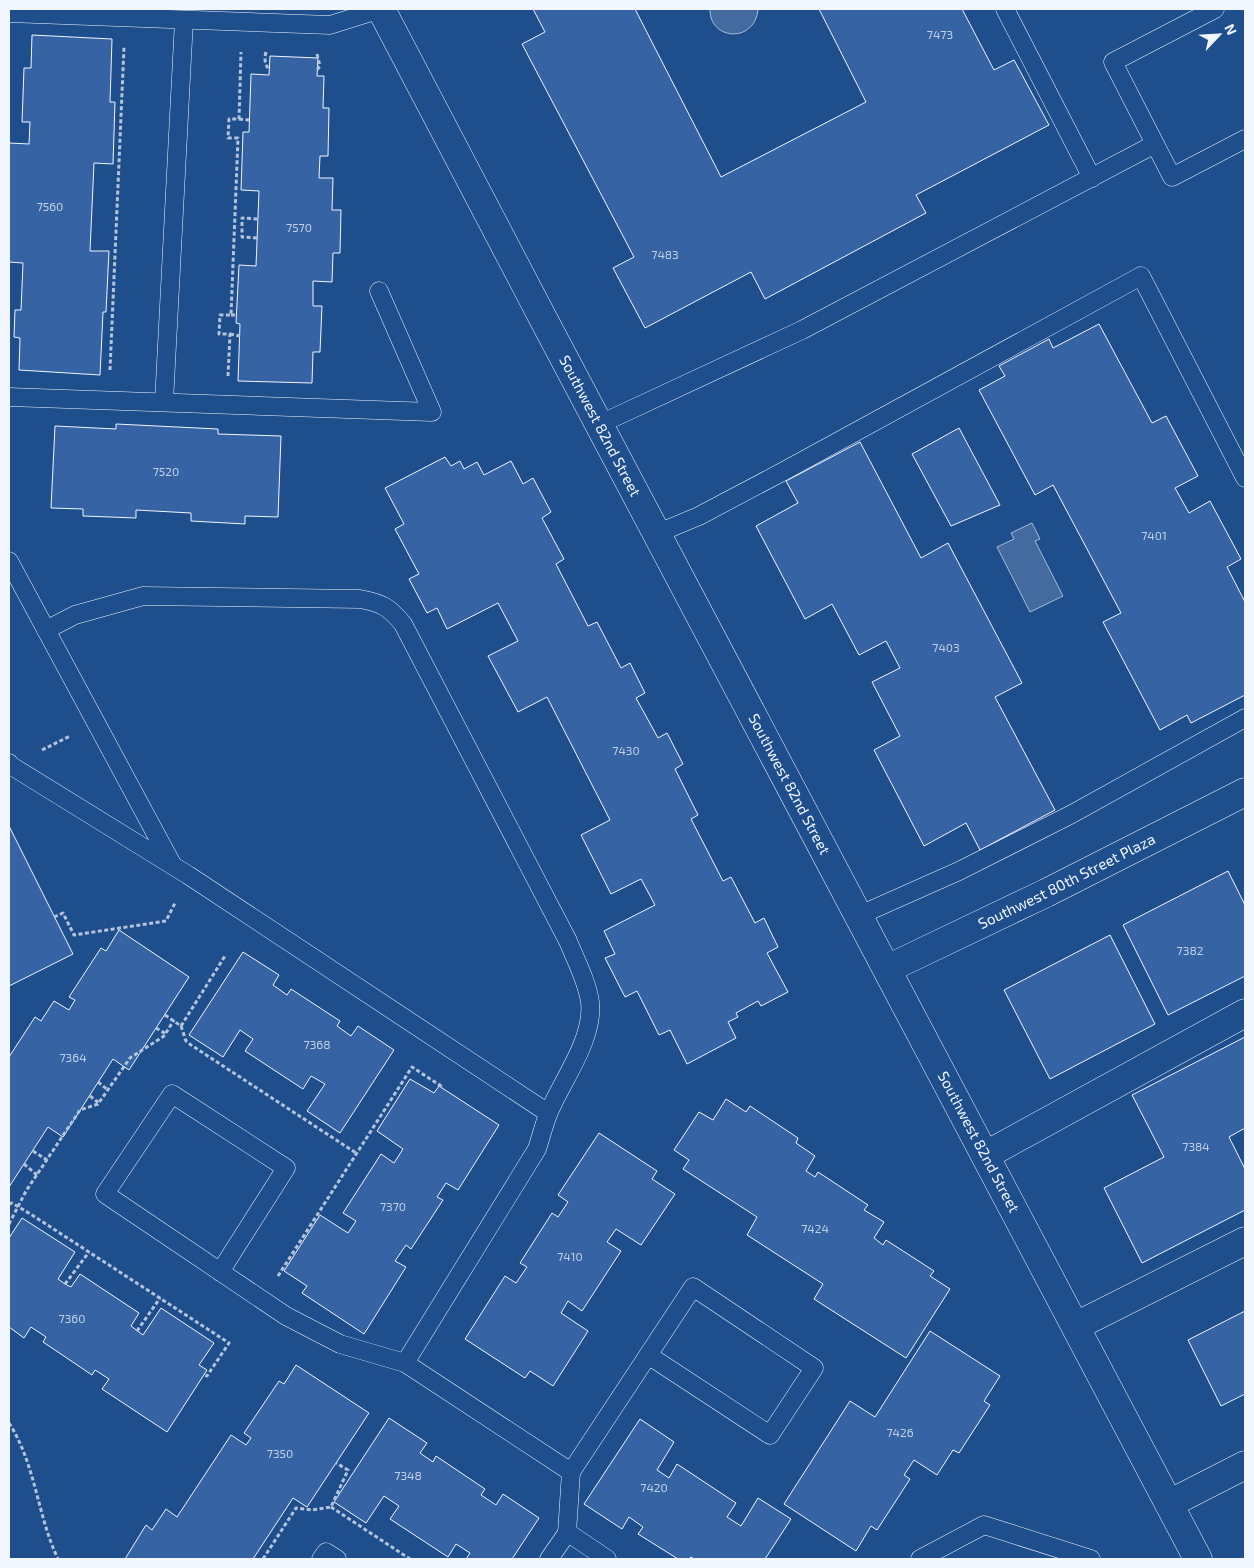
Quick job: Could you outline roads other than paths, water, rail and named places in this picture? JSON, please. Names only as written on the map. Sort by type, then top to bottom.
[{"type":"street","name":"Southwest 82nd Street","points":[[381,9],[598,426],[860,916],[1198,1559]]},
{"type":"street","name":"Southwest 80th Street Plaza","points":[[887,969],[1244,795]]},
{"type":"street","points":[[986,1155],[1245,1013]]},
{"type":"street","points":[[1076,1326],[1245,1241]]},
{"type":"street","points":[[1169,1504],[1245,1465]]},
{"type":"lane","points":[[9,13],[330,25],[381,9]]},
{"type":"lane","points":[[1005,9],[1092,178]]},
{"type":"lane","points":[[1215,9],[1113,62],[1172,177],[1245,139]]},
{"type":"lane","points":[[164,402],[184,20]]},
{"type":"lane","points":[[598,426],[802,330],[1155,144]]},
{"type":"lane","points":[[656,534],[699,516],[784,471],[1141,276],[1245,478]]},
{"type":"lane","points":[[9,397],[432,412],[379,291]]},
{"type":"lane","points":[[9,561],[172,864]]},
{"type":"lane","points":[[46,630],[75,615],[143,596],[360,599],[377,602],[391,610],[403,624],[568,941],[586,985],[590,1002],[590,1018],[584,1039],[548,1113],[537,1149],[405,1363]]},
{"type":"lane","points":[[860,916],[960,871],[1072,814],[1245,718]]},
{"type":"lane","points":[[9,763],[172,864],[548,1113]]},
{"type":"lane","points":[[220,1272],[286,1168],[172,1094],[105,1194],[220,1272],[286,1316],[340,1344],[405,1363],[572,1472]]},
{"type":"lane","points":[[550,1559],[567,1532],[572,1472],[648,1355],[693,1288],[814,1368],[770,1435],[648,1355]]},
{"type":"lane","points":[[920,1559],[940,1554],[984,1525],[1091,1559]]},
{"type":"lane","points":[[567,1532],[607,1559]]},
{"type":"lane","points":[[321,1559],[326,1552],[337,1559]]},
{"type":"water","points":[[710,9],[758,10],[755,21],[749,29],[741,33],[732,34],[724,32],[717,27],[712,19]]},
{"type":"water","points":[[1032,523],[1040,539],[1035,541],[1063,596],[1030,612],[997,547],[1014,539],[1011,533]]}]
